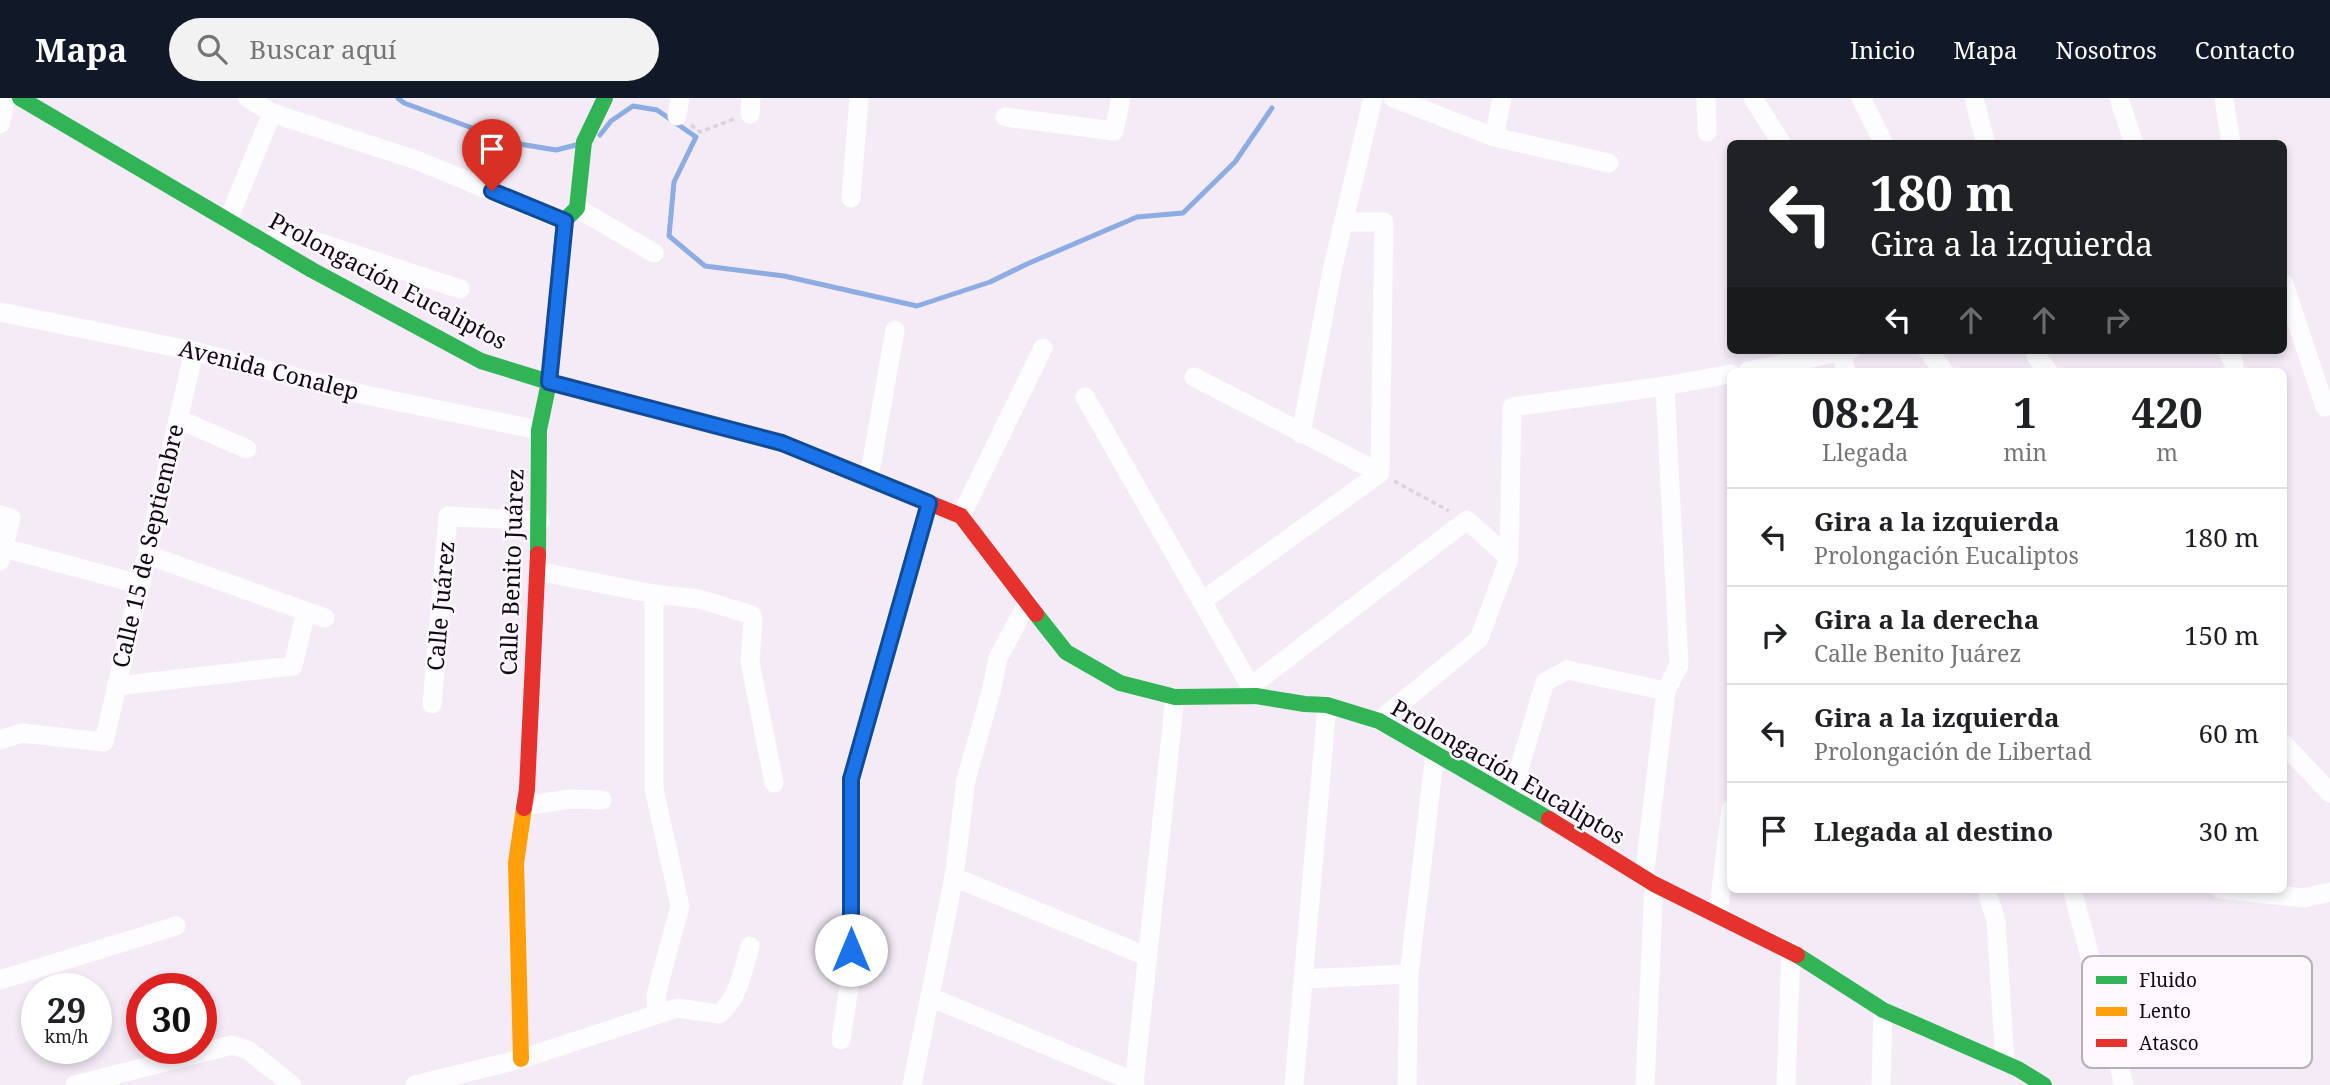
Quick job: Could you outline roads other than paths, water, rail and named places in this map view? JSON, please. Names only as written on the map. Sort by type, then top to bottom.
[{"type":"street","points":[[0,124],[6,98]]},
{"type":"street","name":"Prolongación Eucaliptos","points":[[20,98],[312,270],[481,361],[549,382],[782,443],[961,516],[1066,652],[1120,683],[1175,697],[1253,691],[1306,704],[1327,705],[1379,722],[1511,796],[1649,881],[1791,951],[1883,1010],[2043,1085]]},
{"type":"street","points":[[248,98],[272,113],[571,214],[654,253]]},
{"type":"street","name":"Calle Benito Juárez","points":[[521,1059],[516,863],[524,806],[540,521],[539,430],[549,382],[571,214],[584,142],[606,98]]},
{"type":"street","points":[[851,198],[859,98]]},
{"type":"street","points":[[1005,117],[1114,131],[1121,98]]},
{"type":"street","points":[[1301,434],[1344,222],[1373,98]]},
{"type":"street","points":[[1393,98],[1494,137],[1609,163]]},
{"type":"street","points":[[1494,137],[1502,98]]},
{"type":"street","points":[[1706,98],[1707,132]]},
{"type":"street","points":[[1753,98],[1779,140]]},
{"type":"street","points":[[1861,98],[1882,140]]},
{"type":"street","points":[[1974,98],[1985,140]]},
{"type":"street","points":[[2119,98],[2133,140]]},
{"type":"street","points":[[2224,98],[2230,140]]},
{"type":"street","points":[[228,220],[272,113]]},
{"type":"street","points":[[1344,222],[1384,222],[1380,473]]},
{"type":"street","points":[[264,242],[296,235],[460,289]]},
{"type":"street","points":[[2287,293],[2325,407]]},
{"type":"street","name":"Avenida Conalep","points":[[0,312],[194,351],[365,395],[539,430]]},
{"type":"street","points":[[869,478],[895,330]]},
{"type":"street","points":[[961,516],[1043,348]]},
{"type":"street","name":"Calle 15 de Septiembre","points":[[0,740],[22,733],[104,742],[194,351]]},
{"type":"street","points":[[1792,367],[1835,354]]},
{"type":"street","points":[[1930,354],[1942,368]]},
{"type":"street","points":[[1379,722],[1479,639],[1509,558],[1512,407],[1727,375]]},
{"type":"street","points":[[1195,377],[1380,473]]},
{"type":"street","points":[[1645,1085],[1649,881],[1666,691],[1679,665],[1665,386]]},
{"type":"street","points":[[1085,397],[1253,691],[1466,520],[1509,558]]},
{"type":"street","points":[[178,419],[247,449]]},
{"type":"street","points":[[1202,601],[1380,473]]},
{"type":"street","points":[[841,1040],[851,974],[851,779],[929,503]]},
{"type":"street","name":"Calle Juárez","points":[[432,704],[448,516],[540,521]]},
{"type":"street","points":[[6,517],[2,554],[139,584]]},
{"type":"street","points":[[148,555],[325,618]]},
{"type":"street","points":[[537,571],[654,594],[699,598],[752,615],[750,662],[774,783]]},
{"type":"street","points":[[654,594],[654,789],[680,906],[656,995],[657,1015]]},
{"type":"street","points":[[912,1085],[954,877],[966,780],[998,658],[1028,602]]},
{"type":"street","points":[[116,687],[293,666],[306,611]]},
{"type":"street","points":[[1511,796],[1545,682],[1567,670],[1666,691]]},
{"type":"street","points":[[930,997],[1134,1084],[1175,697]]},
{"type":"street","points":[[1294,1085],[1327,705]]},
{"type":"street","points":[[2287,747],[2330,793]]},
{"type":"street","points":[[1407,1085],[1409,974],[1435,753]]},
{"type":"street","points":[[524,806],[570,799],[602,800]]},
{"type":"street","points":[[1718,914],[1727,841]]},
{"type":"street","points":[[954,877],[1146,956]]},
{"type":"street","points":[[2257,893],[2303,898],[2330,892]]},
{"type":"street","points":[[1987,893],[1996,920],[2014,1073]]},
{"type":"street","points":[[2073,893],[2090,956]]},
{"type":"street","points":[[0,980],[176,926]]},
{"type":"street","points":[[415,1085],[521,1059],[677,1008],[719,1014],[728,1006],[734,995],[750,946]]},
{"type":"street","points":[[1786,1085],[1791,951]]},
{"type":"street","points":[[1303,979],[1409,974]]},
{"type":"street","points":[[1881,1085],[1883,1010]]},
{"type":"street","points":[[75,1085],[232,1045],[248,1050],[292,1085]]},
{"type":"street","points":[[2119,1068],[2124,1085]]},
{"type":"waterway","points":[[398,98],[404,103],[513,143],[556,150],[576,145]]},
{"type":"waterway","points":[[600,135],[611,121],[633,106],[657,110],[696,137],[674,182],[669,236],[705,266],[784,276],[917,306],[990,282],[1137,217],[1183,213],[1235,162],[1272,108]]}]
